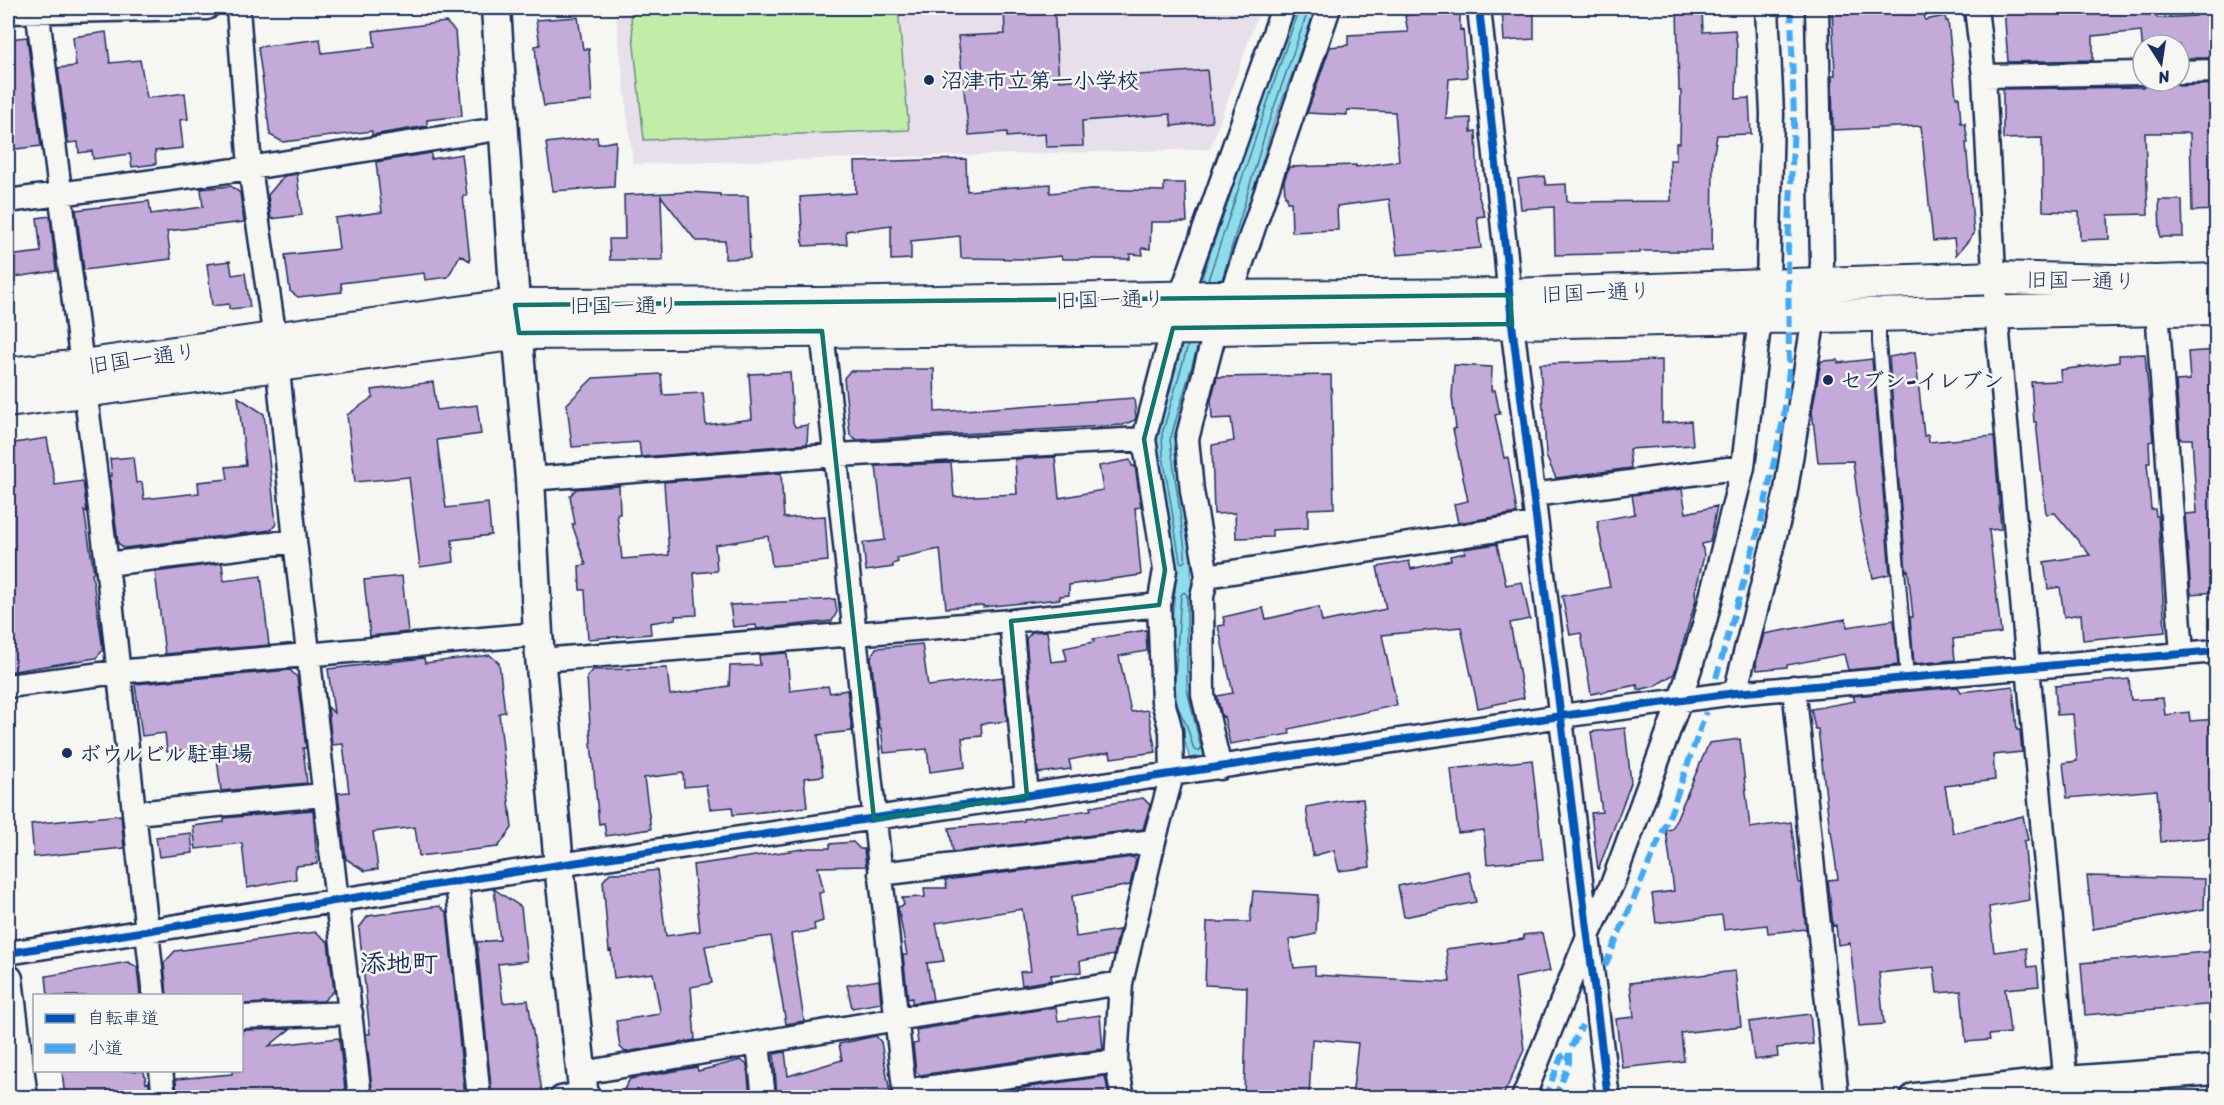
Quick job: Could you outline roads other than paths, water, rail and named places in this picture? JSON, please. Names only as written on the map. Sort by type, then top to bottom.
[{"type":"main road","name":"旧国一通り","points":[[517,319],[822,331],[1176,313],[1223,297],[1511,309],[1814,317],[1878,299],[1996,278],[2156,296],[2217,308]]},
{"type":"main road","name":"旧国一通り","points":[[8,401],[84,379],[517,319],[821,304],[1176,313],[1211,328],[1511,309],[1768,286],[1821,285],[1878,299],[1996,312],[2156,296],[2217,280]]},
{"type":"main road","name":"旧国一通り","points":[[8,374],[84,379]]},
{"type":"street","points":[[8,12],[37,9],[207,8]]},
{"type":"street","points":[[238,8],[250,168],[277,352],[323,795],[338,900],[360,1098]]},
{"type":"street","points":[[496,8],[540,647],[578,1090],[758,1044],[1121,983]]},
{"type":"street","points":[[1123,1098],[1116,1061],[1121,983],[1172,775],[1171,731],[1163,701],[1159,605],[1165,570],[1144,439],[1176,313],[1283,8]]},
{"type":"street","points":[[1223,297],[1329,8]]},
{"type":"street","points":[[1479,8],[1536,524],[1608,1098]]},
{"type":"street","points":[[1767,8],[1772,114],[1768,286]]},
{"type":"street","points":[[1817,8],[1821,285]]},
{"type":"street","points":[[1976,8],[1984,76],[1996,312],[2066,1089]]},
{"type":"street","points":[[37,9],[107,564],[154,994]]},
{"type":"street","points":[[2191,72],[2217,71]]},
{"type":"street","points":[[1984,76],[2131,73]]},
{"type":"street","points":[[8,201],[250,168],[504,128]]},
{"type":"street","points":[[2156,296],[2182,654]]},
{"type":"street","points":[[1523,1098],[1588,936],[1613,882],[1680,700],[1704,625],[1743,466],[1760,317]]},
{"type":"street","points":[[1735,693],[1785,496],[1814,317]]},
{"type":"street","points":[[1211,328],[1187,440],[1192,491],[1207,576],[1202,596],[1203,695],[1220,768]]},
{"type":"street","points":[[822,331],[905,1094],[1116,1061]]},
{"type":"street","points":[[530,479],[837,455],[1144,439]]},
{"type":"street","points":[[1533,495],[1743,466]]},
{"type":"street","points":[[1207,576],[1536,524]]},
{"type":"street","points":[[107,564],[295,541]]},
{"type":"street","points":[[8,686],[117,672],[309,656],[855,634],[1011,621],[1159,605]]},
{"type":"street","points":[[1011,621],[1027,796]]},
{"type":"street","points":[[8,954],[559,865],[1561,716],[1794,687],[2217,651]]},
{"type":"street","points":[[1794,687],[1837,1098]]},
{"type":"street","points":[[135,813],[323,795]]},
{"type":"street","points":[[880,874],[1154,841]]},
{"type":"street","points":[[456,881],[479,1098]]},
{"type":"street","points":[[8,979],[23,1098]]},
{"type":"street","points":[[243,1017],[351,1013]]},
{"type":"street","points":[[758,1044],[764,1098]]},
{"type":"street","points":[[1915,1098],[2066,1089],[2217,1070]]},
{"type":"street","points":[[161,1072],[164,1098]]},
{"type":"lane","points":[[1878,299],[1880,353],[1907,677]]},
{"type":"water","points":[[1293,8],[1316,8],[1272,128],[1228,280],[1197,365],[1176,440],[1191,550],[1193,688],[1209,756],[1190,760],[1181,728],[1168,700],[1170,642],[1176,581],[1157,456],[1156,433],[1206,266]]},
{"type":"place","name":"沼津市立第一小学校","points":[[929,80]]},
{"type":"place","name":"セブン-イレブン","points":[[1828,380]]},
{"type":"place","name":"ボウルビル駐車場","points":[[67,753]]},
{"type":"district","name":"添地町","points":[[399,963]]}]
